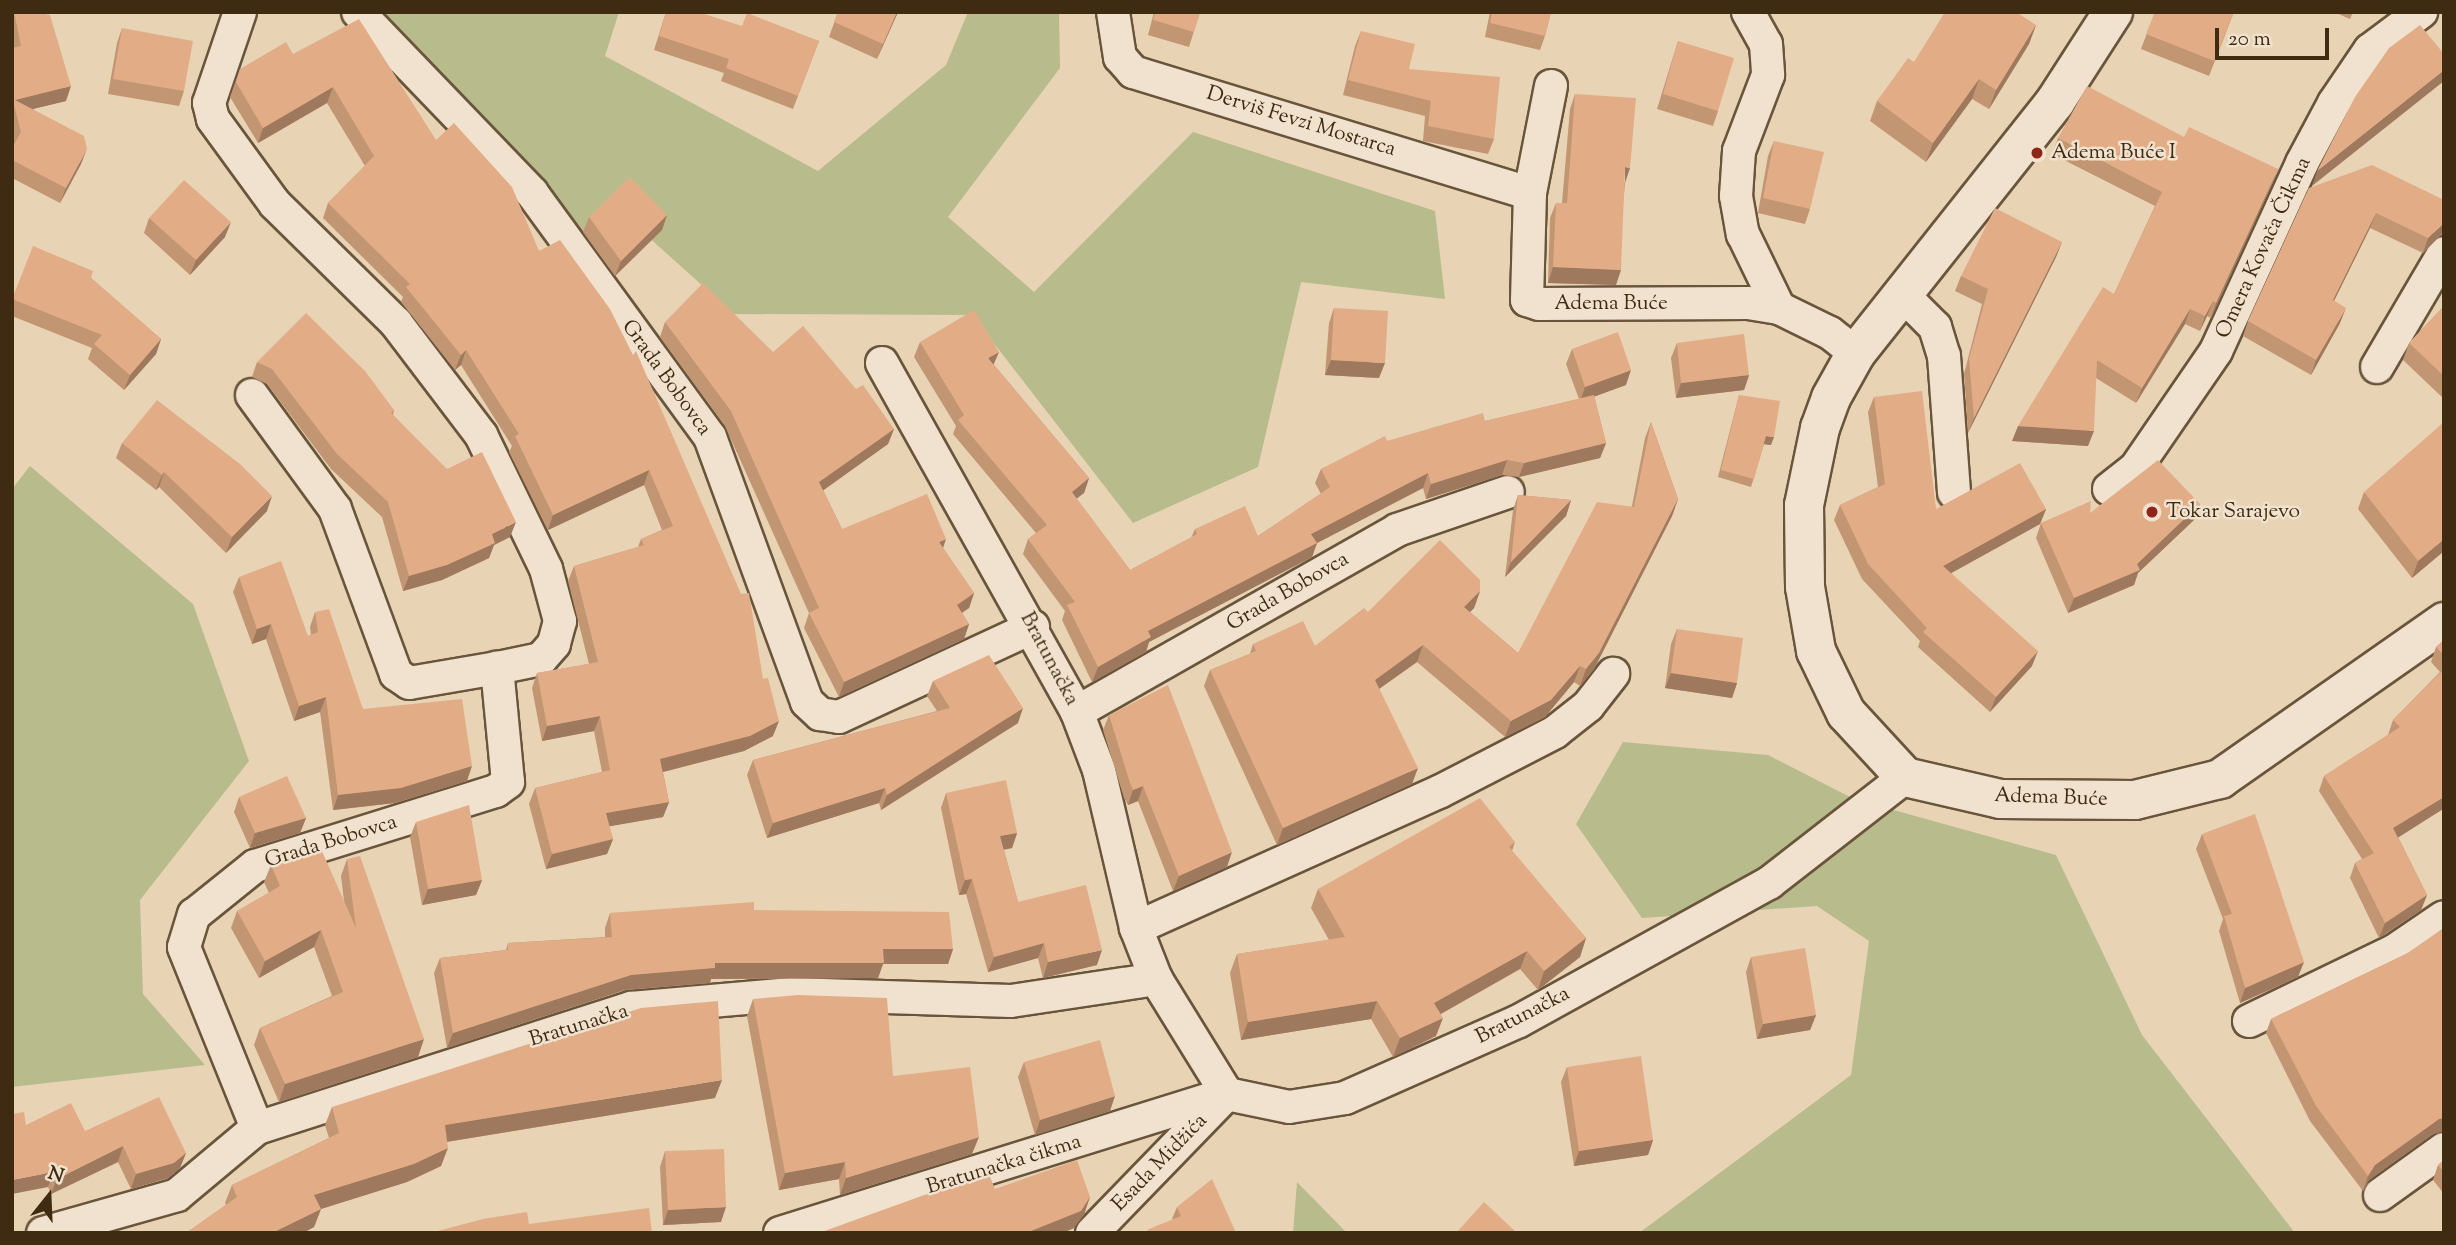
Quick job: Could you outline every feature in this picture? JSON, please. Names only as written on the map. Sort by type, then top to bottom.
[{"type":"street","points":[[240,12],[209,103],[213,119],[275,204],[396,323],[481,435],[546,569],[560,621],[554,644],[541,659],[497,668],[409,683],[396,674],[335,509],[251,395]]},
{"type":"street","name":"Grada Bobovca","points":[[358,12],[532,193],[710,437],[807,702],[820,714],[839,718],[1033,627]]},
{"type":"street","name":"Derviš Fevzi Mostarca","points":[[1114,12],[1120,57],[1133,72],[1530,193]]},
{"type":"street","points":[[1748,12],[1766,44],[1768,75],[1739,151],[1735,197],[1743,234],[1779,308]]},
{"type":"street","points":[[1905,777],[1846,713],[1816,652],[1805,587],[1804,505],[1820,428],[1856,353],[1904,296],[2054,102],[2113,12]]},
{"type":"street","name":"Omera Kovača Čikma","points":[[2109,489],[2135,469],[2216,351],[2302,163],[2334,103],[2370,50],[2406,19],[2421,12]]},
{"type":"street","name":"Adema Buće","points":[[1551,86],[1530,193],[1527,300],[1539,304],[1748,303],[1779,308],[1830,333],[1856,353]]},
{"type":"street","points":[[2377,367],[2444,253]]},
{"type":"street","points":[[1904,296],[1935,327],[1944,356],[1954,493]]},
{"type":"street","name":"Bratunačka","points":[[882,363],[1033,627],[1077,712],[1099,769],[1136,928],[1156,979],[1227,1094],[1289,1107],[1345,1098],[1519,1021],[1769,883],[1905,777]]},
{"type":"street","name":"Grada Bobovca","points":[[1077,712],[1397,530],[1508,492]]},
{"type":"street","name":"Adema Buće","points":[[1905,777],[2000,799],[2069,802],[2135,800],[2220,779],[2444,622]]},
{"type":"street","name":"Grada Bobovca","points":[[257,1128],[184,947],[194,915],[255,866],[496,791],[508,782],[497,668]]},
{"type":"street","points":[[1136,928],[1439,792],[1555,732],[1588,706],[1613,674]]},
{"type":"street","points":[[2249,1021],[2393,951],[2444,917]]},
{"type":"street","name":"Bratunačka","points":[[43,1233],[177,1195],[257,1128],[631,1008],[791,994],[1011,1001],[1156,979]]},
{"type":"street","name":"Bratunačka čikma","points":[[780,1233],[1227,1094]]},
{"type":"street","name":"Esada Midžića","points":[[1092,1233],[1227,1094]]},
{"type":"street","points":[[2380,1195],[2444,1149]]},
{"type":"green space","points":[[343,12],[619,12],[605,56],[818,171],[946,65],[968,12],[1059,12],[1060,68],[948,217],[1034,292],[1193,132],[1435,211],[1445,299],[1301,282],[1258,467],[1133,523],[972,315],[734,314],[645,234],[547,236]]},
{"type":"green space","points":[[30,466],[193,604],[249,761],[140,900],[143,994],[205,1065],[12,1087],[12,489]]},
{"type":"green space","points":[[1623,742],[1768,755],[1854,799],[2056,855],[2142,1035],[2295,1233],[1639,1233],[1851,1075],[1869,941],[1817,906],[1642,918],[1576,824]]},
{"type":"green space","points":[[1297,1182],[1347,1233],[1293,1233]]},
{"type":"building","points":[[14,12],[50,15],[71,86],[15,100],[84,136],[87,149],[66,188],[12,160],[12,148],[21,132],[12,98],[12,48],[21,46]]},
{"type":"building","points":[[666,12],[698,12],[742,26],[747,13],[819,41],[798,96],[726,68],[729,59],[659,36]]},
{"type":"building","points":[[838,12],[897,12],[883,44],[834,22]]},
{"type":"building","points":[[1155,12],[1200,12],[1194,32],[1153,20]]},
{"type":"building","points":[[1492,12],[1551,12],[1545,36],[1490,23]]},
{"type":"building","points":[[1945,12],[2016,12],[2036,25],[1996,90],[1979,79],[1933,143],[1877,101],[1908,58],[1914,62]]},
{"type":"building","points":[[2155,12],[2234,12],[2214,61],[2146,34]]},
{"type":"building","points":[[359,19],[436,140],[454,123],[512,187],[539,251],[560,240],[610,309],[633,355],[636,351],[741,594],[749,593],[763,679],[768,678],[779,721],[750,736],[660,759],[669,802],[606,813],[613,839],[552,854],[535,788],[610,770],[600,716],[547,726],[537,673],[598,662],[574,566],[644,545],[641,539],[673,526],[649,470],[553,515],[515,436],[519,434],[466,350],[461,355],[406,287],[410,284],[328,203],[374,156],[333,87],[263,128],[236,82],[240,69],[286,42],[293,54]]},
{"type":"building","points":[[2420,25],[2444,54],[2444,70],[2317,171],[2355,97],[2389,48]]},
{"type":"building","points":[[122,28],[193,41],[184,91],[113,79]]},
{"type":"building","points":[[1361,31],[1415,44],[1409,69],[1500,77],[1494,139],[1428,126],[1431,101],[1348,80]]},
{"type":"building","points":[[1678,41],[1734,58],[1718,111],[1663,94]]},
{"type":"building","points":[[2087,86],[2184,137],[2189,127],[2278,169],[2216,303],[2213,301],[2205,316],[2190,309],[2142,388],[2097,360],[2094,431],[2018,426],[2103,287],[2114,294],[2162,192],[2058,138]]},
{"type":"building","points":[[1575,94],[1636,98],[1630,168],[1625,167],[1621,270],[1553,267],[1556,203],[1567,203]]},
{"type":"building","points":[[1774,141],[1824,152],[1810,209],[1763,198]]},
{"type":"building","points":[[2372,165],[2444,200],[2444,223],[2428,238],[2376,213],[2333,300],[2346,308],[2316,360],[2248,321],[2309,188]]},
{"type":"building","points":[[630,177],[667,215],[621,261],[589,217]]},
{"type":"building","points":[[184,180],[231,222],[196,260],[149,218]]},
{"type":"building","points":[[1995,208],[2062,242],[1974,418],[1969,359],[1988,289],[1961,276]]},
{"type":"building","points":[[33,246],[93,271],[91,278],[161,339],[130,375],[94,344],[102,335],[12,299]]},
{"type":"building","points":[[703,283],[773,352],[803,326],[856,389],[863,385],[894,429],[819,482],[842,529],[927,494],[946,539],[939,542],[974,593],[957,605],[969,624],[844,682],[809,613],[819,608],[731,411],[665,322]]},
{"type":"building","points":[[2444,306],[2444,376],[2409,343]]},
{"type":"building","points":[[1334,308],[1388,311],[1385,363],[1331,360]]},
{"type":"building","points":[[974,310],[999,352],[988,358],[1089,478],[1072,492],[1130,570],[1197,534],[1195,529],[1245,506],[1258,536],[1330,487],[1321,469],[1385,436],[1387,441],[1483,413],[1485,421],[1594,395],[1606,443],[1524,463],[1507,460],[1431,484],[1428,473],[1311,534],[1317,543],[1148,631],[1151,637],[1098,667],[1067,605],[1075,602],[1028,539],[1047,525],[958,420],[964,415],[920,342]]},
{"type":"building","points":[[306,313],[365,371],[394,410],[391,413],[447,469],[482,452],[516,522],[492,534],[495,543],[447,565],[409,576],[388,502],[337,454],[272,369],[257,362]]},
{"type":"building","points":[[1618,332],[1631,370],[1585,387],[1572,349]]},
{"type":"building","points":[[1744,334],[1749,375],[1681,383],[1677,343]]},
{"type":"building","points":[[1922,391],[1936,509],[2020,463],[2046,509],[1943,566],[2038,651],[1996,697],[1923,632],[1927,628],[1868,564],[1840,505],[1885,484],[1874,397]]},
{"type":"building","points":[[1739,395],[1780,401],[1774,437],[1766,436],[1754,479],[1721,470]]},
{"type":"building","points":[[157,400],[240,464],[272,496],[232,537],[164,472],[162,475],[122,443]]},
{"type":"building","points":[[1651,422],[1678,499],[1599,653],[1586,669],[1580,666],[1551,700],[1511,721],[1423,645],[1375,680],[1418,768],[1283,828],[1210,670],[1256,651],[1253,644],[1303,621],[1315,646],[1364,608],[1368,612],[1440,540],[1480,580],[1480,591],[1464,607],[1518,653],[1597,502],[1634,507]]},
{"type":"building","points":[[2444,422],[2444,539],[2418,561],[2364,492]]},
{"type":"building","points":[[2158,460],[2200,504],[2137,564],[2140,570],[2074,598],[2041,523],[2091,501],[2090,513]]},
{"type":"building","points":[[1518,495],[1571,500],[1511,562]]},
{"type":"building","points":[[281,561],[308,636],[318,632],[315,612],[329,609],[363,709],[462,699],[472,766],[401,788],[338,795],[326,697],[299,706],[271,624],[257,629],[239,577]]},
{"type":"building","points":[[1677,629],[1743,638],[1737,683],[1671,673]]},
{"type":"building","points":[[2444,640],[2444,655],[2436,647]]},
{"type":"building","points":[[989,655],[1023,708],[887,795],[885,788],[773,823],[753,760],[950,708],[933,681]]},
{"type":"building","points":[[2444,669],[2444,797],[2393,828],[2427,895],[2385,923],[2355,863],[2374,853],[2324,776],[2400,727],[2393,720]]},
{"type":"building","points":[[1168,685],[1232,852],[1179,876],[1143,786],[1133,790],[1109,715]]},
{"type":"building","points":[[287,776],[306,818],[255,833],[239,797]]},
{"type":"building","points":[[1006,780],[1017,833],[1000,836],[1018,902],[1086,885],[1102,950],[1048,962],[1044,943],[994,957],[972,879],[965,880],[946,793]]},
{"type":"building","points":[[1480,798],[1515,842],[1509,847],[1586,938],[1544,971],[1527,951],[1434,1003],[1443,1018],[1400,1038],[1377,1001],[1248,1022],[1237,954],[1345,937],[1318,889]]},
{"type":"building","points":[[469,805],[482,880],[428,889],[416,822]]},
{"type":"building","points":[[2255,814],[2304,962],[2245,988],[2224,916],[2232,914],[2202,834]]},
{"type":"building","points":[[321,849],[356,928],[347,859],[360,856],[424,1039],[285,1084],[260,1028],[343,992],[321,930],[265,961],[237,911],[280,886],[271,865]]},
{"type":"building","points":[[754,902],[754,910],[949,912],[953,949],[883,949],[884,963],[715,963],[715,968],[631,975],[453,1033],[440,958],[508,950],[508,943],[612,937],[610,913]]},
{"type":"building","points":[[2444,928],[2444,1118],[2375,1165],[2368,1176],[2316,1106],[2271,1019],[2408,953]]},
{"type":"building","points":[[1805,948],[1816,1015],[1763,1024],[1751,957]]},
{"type":"building","points":[[798,995],[887,998],[893,1076],[970,1067],[979,1137],[846,1178],[845,1162],[785,1173],[753,999]]},
{"type":"building","points":[[718,1001],[722,1080],[445,1125],[448,1148],[414,1164],[314,1195],[321,1209],[272,1233],[186,1233],[237,1197],[232,1185],[339,1133],[332,1107],[641,1008]]},
{"type":"building","points":[[1100,1040],[1115,1096],[1040,1120],[1024,1062]]},
{"type":"building","points":[[1641,1056],[1653,1140],[1579,1151],[1567,1067]]},
{"type":"building","points":[[159,1097],[186,1153],[174,1163],[136,1174],[123,1146],[57,1179],[53,1172],[12,1180],[12,1114],[24,1112],[26,1125],[71,1103],[85,1131]]},
{"type":"building","points":[[724,1149],[726,1207],[668,1210],[665,1151]]},
{"type":"building","points":[[1077,1160],[1090,1197],[1081,1211],[1026,1233],[819,1233],[988,1172],[995,1189]]},
{"type":"building","points":[[2444,1160],[2444,1172],[2438,1165]]},
{"type":"building","points":[[1212,1179],[1236,1233],[1144,1233],[1181,1216],[1177,1207]]},
{"type":"building","points":[[1484,1202],[1517,1233],[1456,1233]]},
{"type":"building","points":[[649,1208],[652,1233],[430,1233],[483,1219],[527,1212],[529,1224]]},
{"type":"place","name":"Adema Buće I","points":[[2037,153]]},
{"type":"place","name":"Tokar Sarajevo","points":[[2152,512]]}]
